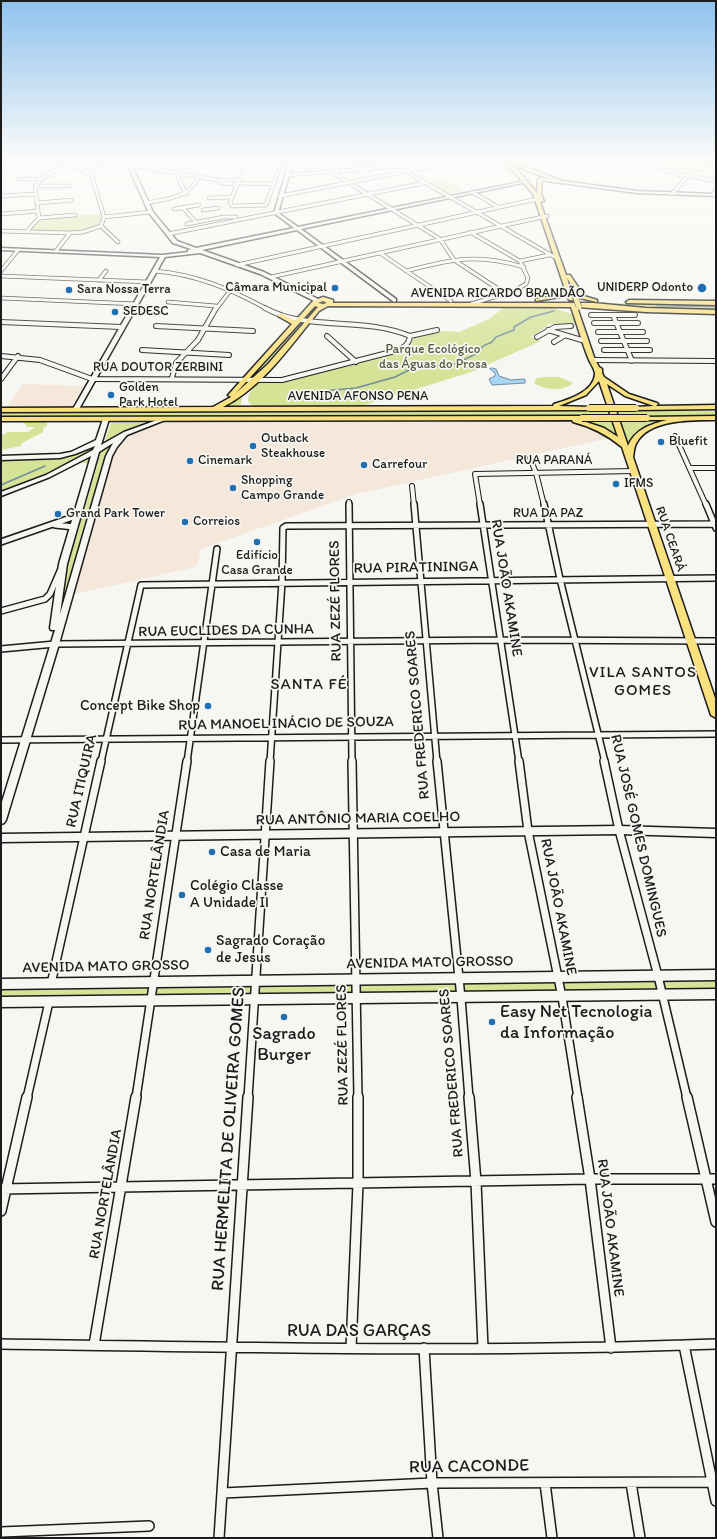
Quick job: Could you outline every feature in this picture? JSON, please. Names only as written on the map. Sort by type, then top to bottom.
[{"type":"main road","name":"RUA CEARÁ","points":[[549,231],[567,286],[574,299]]},
{"type":"main road","name":"RUA CEARÁ","points":[[551,231],[568,276],[576,306],[594,360]]},
{"type":"main road","points":[[568,276],[577,288],[579,294],[585,299],[625,302]]},
{"type":"main road","points":[[523,302],[558,296],[567,286]]},
{"type":"main road","name":"AVENIDA RICARDO BRANDÃO","points":[[327,302],[442,298],[451,301],[716,303]]},
{"type":"main road","points":[[394,300],[413,305]]},
{"type":"main road","points":[[188,410],[221,401],[231,395],[315,301],[327,302]]},
{"type":"main road","points":[[162,420],[211,410],[224,405],[247,390],[308,320],[327,302]]},
{"type":"main road","name":"AVENIDA RICARDO BRANDÃO","points":[[327,302],[413,305],[593,305],[646,310],[716,312]]},
{"type":"main road","points":[[536,305],[563,309],[580,317],[592,310],[604,308],[646,310]]},
{"type":"main road","points":[[280,316],[296,321]]},
{"type":"main road","name":"RUA CEARÁ","points":[[580,317],[585,341],[600,375],[625,445],[690,641],[716,714]]},
{"type":"main road","points":[[541,408],[567,402],[583,394],[593,386],[600,375],[627,395],[668,408]]},
{"type":"main road","points":[[231,419],[239,415],[244,404],[247,390]]},
{"type":"main road","name":"AVENIDA AFONSO PENA","points":[[1,410],[211,410],[244,404],[260,409],[716,407]]},
{"type":"main road","points":[[64,419],[71,416],[76,409]]},
{"type":"main road","points":[[268,419],[268,416],[273,412],[291,409]]},
{"type":"main road","points":[[106,419],[110,412],[120,410]]},
{"type":"main road","points":[[547,418],[573,421],[598,427],[612,434],[625,445]]},
{"type":"main road","points":[[629,457],[634,442],[649,428],[663,423],[689,418]]},
{"type":"main road","name":"AVENIDA AFONSO PENA","points":[[1,419],[162,420],[716,418]]},
{"type":"street","points":[[22,231],[70,233],[87,231]]},
{"type":"street","points":[[106,231],[118,242]]},
{"type":"street","points":[[166,231],[175,242],[273,277],[327,302]]},
{"type":"street","points":[[168,234],[183,231]]},
{"type":"street","points":[[1,249],[163,256],[288,231]]},
{"type":"street","points":[[299,231],[394,300]]},
{"type":"street","points":[[237,265],[391,231]]},
{"type":"street","points":[[427,231],[440,239],[454,260],[506,294]]},
{"type":"street","points":[[273,277],[476,231]]},
{"type":"street","points":[[506,231],[558,259]]},
{"type":"street","points":[[470,232],[520,261],[528,275],[526,284],[506,294],[471,304]]},
{"type":"street","points":[[56,251],[70,233]]},
{"type":"street","points":[[1,271],[18,250]]},
{"type":"street","points":[[182,253],[185,250],[194,250]]},
{"type":"street","points":[[380,253],[442,298]]},
{"type":"street","points":[[496,258],[508,254]]},
{"type":"street","points":[[520,261],[549,255]]},
{"type":"street","points":[[76,409],[121,327],[136,304],[163,256]]},
{"type":"street","points":[[406,271],[470,256],[496,258],[524,267]]},
{"type":"street","points":[[99,280],[106,270]]},
{"type":"street","points":[[154,271],[181,274],[230,291],[280,316]]},
{"type":"street","points":[[1,276],[148,282]]},
{"type":"street","points":[[273,277],[315,301]]},
{"type":"street","points":[[172,378],[176,363],[206,329],[216,306],[230,291]]},
{"type":"street","points":[[1,298],[136,304]]},
{"type":"street","points":[[168,302],[216,306]]},
{"type":"street","points":[[591,315],[635,315]]},
{"type":"street","points":[[613,315],[632,361]]},
{"type":"street","points":[[621,315],[636,355]]},
{"type":"street","points":[[296,321],[308,320],[393,328],[410,336],[437,330]]},
{"type":"street","points":[[1,322],[121,327]]},
{"type":"street","points":[[594,324],[616,324],[623,322],[638,323]]},
{"type":"street","points":[[156,326],[253,331]]},
{"type":"street","points":[[536,337],[555,327],[571,326]]},
{"type":"street","points":[[548,330],[585,341]]},
{"type":"street","points":[[598,332],[643,332]]},
{"type":"street","points":[[327,336],[356,362]]},
{"type":"street","name":"RUA DOUTOR ZERBINI","points":[[1,356],[18,356],[40,360],[92,378],[288,379],[402,349],[410,340],[410,336]]},
{"type":"street","points":[[554,342],[564,336]]},
{"type":"street","points":[[600,341],[624,341],[630,339],[647,341]]},
{"type":"street","points":[[604,350],[627,350],[634,348],[650,350]]},
{"type":"street","points":[[142,350],[229,355]]},
{"type":"street","points":[[1,380],[18,356]]},
{"type":"street","points":[[594,360],[716,361]]},
{"type":"street","points":[[53,645],[63,564],[106,419]]},
{"type":"street","points":[[1,494],[48,476],[96,451],[126,433],[162,420]]},
{"type":"street","points":[[1,820],[104,474],[114,446],[126,433]]},
{"type":"street","points":[[675,436],[691,468],[715,526]]},
{"type":"street","points":[[1,458],[60,456],[73,453],[100,441]]},
{"type":"street","points":[[60,456],[58,462],[70,465],[79,464],[104,474]]},
{"type":"street","points":[[38,457],[50,460],[52,464],[48,476]]},
{"type":"street","name":"RUA JOSÉ GOMES DOMINGUES","points":[[530,458],[536,472],[549,525],[560,579],[599,735],[619,830],[658,976],[716,1222]]},
{"type":"street","points":[[691,468],[716,468]]},
{"type":"street","name":"RUA PARANÁ","points":[[476,473],[634,472]]},
{"type":"street","name":"RUA JOÃO AKAMINE","points":[[476,473],[500,640],[516,735],[528,831],[562,997],[590,1179],[611,1348]]},
{"type":"street","name":"RUA FREDERICO SOARES","points":[[412,486],[443,832],[461,998],[476,1182],[483,1348]]},
{"type":"street","name":"RUA ZEZÉ FLORES","points":[[349,502],[348,527],[357,999],[358,1184],[351,1348]]},
{"type":"street","points":[[1,542],[76,516]]},
{"type":"street","name":"RUA DA PAZ","points":[[284,527],[549,525],[715,526]]},
{"type":"street","points":[[49,526],[74,527]]},
{"type":"street","name":"RUA HERMELITA DE OLIVEIRA GOMES","points":[[220,1538],[243,1185],[254,981],[282,582],[284,527]]},
{"type":"street","points":[[68,546],[73,549],[82,548]]},
{"type":"street","name":"RUA NORTELÂNDIA","points":[[94,1346],[122,1187],[152,1000],[153,981],[205,644],[217,549]]},
{"type":"street","points":[[1,610],[36,602],[47,597],[63,564]]},
{"type":"street","name":"RUA PIRATININGA","points":[[141,585],[492,579],[670,577],[716,578]]},
{"type":"street","name":"RUA ITIQUIRA","points":[[51,984],[141,585]]},
{"type":"street","name":"RUA EUCLIDES DA CUNHA","points":[[1,648],[53,645],[350,641],[716,641]]},
{"type":"street","name":"RUA MANOEL INÁCIO DE SOUZA","points":[[1,740],[434,735],[716,734]]},
{"type":"street","name":"RUA ANTÔNIO MARIA COELHO","points":[[1,838],[175,837],[619,830],[716,833]]},
{"type":"street","name":"AVENIDA MATO GROSSO","points":[[1,984],[716,975]]},
{"type":"street","points":[[1,1002],[562,997],[716,994]]},
{"type":"street","points":[[1,1211],[4,1189],[49,1002]]},
{"type":"street","points":[[4,1189],[590,1179],[716,1180]]},
{"type":"street","name":"RUA DAS GARÇAS","points":[[1,1344],[351,1348],[611,1348],[716,1344]]},
{"type":"street","points":[[684,1345],[714,1482],[716,1502]]},
{"type":"street","points":[[424,1348],[432,1483],[438,1538]]},
{"type":"street","name":"RUA CACONDE","points":[[223,1493],[432,1483],[714,1482]]},
{"type":"street","points":[[546,1483],[552,1538]]},
{"type":"street","points":[[631,1483],[640,1538]]},
{"type":"street","points":[[1,1532],[149,1526]]},
{"type":"shaded area","points":[[23,384],[84,386],[71,408],[6,408]]},
{"type":"shaded area","name":"Shopping Campo Grande","points":[[558,421],[587,425],[610,438],[356,494],[201,549],[198,564],[195,567],[71,595],[101,504],[103,491],[116,446],[125,437],[157,424],[166,422]]},
{"type":"green space","points":[[42,231],[81,231],[70,232]]},
{"type":"green space","points":[[321,300],[328,302],[307,318],[244,389],[240,408],[195,409],[218,404],[236,394],[314,305]]},
{"type":"green space","points":[[331,301],[716,304],[716,310],[651,309],[602,305],[331,303]]},
{"type":"green space","name":"Parque Ecológico das Águas do Prosa","points":[[506,306],[553,308],[572,314],[576,324],[550,324],[531,337],[541,341],[471,372],[358,407],[259,407],[249,403],[248,396],[259,381],[289,381],[396,354],[410,346],[414,337],[443,331],[459,332],[489,319]]},
{"type":"green space","points":[[559,377],[573,383],[564,388],[554,389],[543,387],[534,383],[537,378]]},
{"type":"green space","points":[[375,410],[716,411],[716,416],[1,418],[1,413],[250,411],[352,412]]},
{"type":"green space","points":[[677,419],[647,427],[629,446],[614,434],[601,427],[567,420]]},
{"type":"green space","points":[[32,420],[36,422],[47,421],[47,426],[43,428],[43,432],[22,443],[21,446],[1,450],[2,435],[8,432],[28,432],[35,427],[27,427],[24,422]]},
{"type":"green space","points":[[111,423],[144,423],[117,434],[105,456],[79,544],[55,642],[70,551],[80,527],[59,524],[82,519],[97,465],[79,462],[102,449]]},
{"type":"green space","points":[[94,447],[95,450],[43,477],[1,492],[1,461],[64,457]]},
{"type":"green space","points":[[716,979],[716,989],[1,996],[1,987]]},
{"type":"water","points":[[490,369],[496,369],[499,376],[511,380],[525,379],[525,383],[492,385],[489,379],[495,376],[495,373]]},
{"type":"waterway","points":[[657,306],[716,307]]},
{"type":"waterway","points":[[290,394],[356,388],[395,377],[413,368],[455,364],[478,353],[483,346],[492,342],[496,337],[514,330],[514,327],[531,317],[554,311]]},
{"type":"waterway","points":[[1,485],[45,466]]},
{"type":"place","name":"Câmara Municipal","points":[[335,288]]},
{"type":"place","name":"UNIDERP Odonto","points":[[702,288]]},
{"type":"place","name":"Sara Nossa Terra","points":[[69,290]]},
{"type":"place","name":"SEDESC","points":[[115,312]]},
{"type":"place","name":"Golden Park Hotel","points":[[111,395]]},
{"type":"place","name":"Bluefit","points":[[661,442]]},
{"type":"place","name":"Outback Steakhouse","points":[[253,446]]},
{"type":"place","name":"Cinemark","points":[[190,461]]},
{"type":"place","name":"Carrefour","points":[[364,465]]},
{"type":"place","name":"IFMS","points":[[616,484]]},
{"type":"place","name":"Shopping Campo Grande","points":[[233,488]]},
{"type":"place","name":"Grand Park Tower","points":[[58,514]]},
{"type":"place","name":"Correios","points":[[185,522]]},
{"type":"place","name":"Edifício Casa Grande","points":[[257,542]]},
{"type":"place","name":"Concept Bike Shop","points":[[208,706]]},
{"type":"place","name":"Casa de Maria","points":[[212,852]]},
{"type":"place","name":"Colégio Classe A Unidade II","points":[[182,895]]},
{"type":"place","name":"Sagrado Coração de Jesus","points":[[208,950]]},
{"type":"place","name":"Sagrado Burger","points":[[284,1017]]},
{"type":"place","name":"Easy Net Tecnologia da Informação","points":[[492,1022]]},
{"type":"district","name":"VILA SANTOS GOMES","points":[[643,682]]},
{"type":"district","name":"SANTA FÉ","points":[[309,685]]}]
